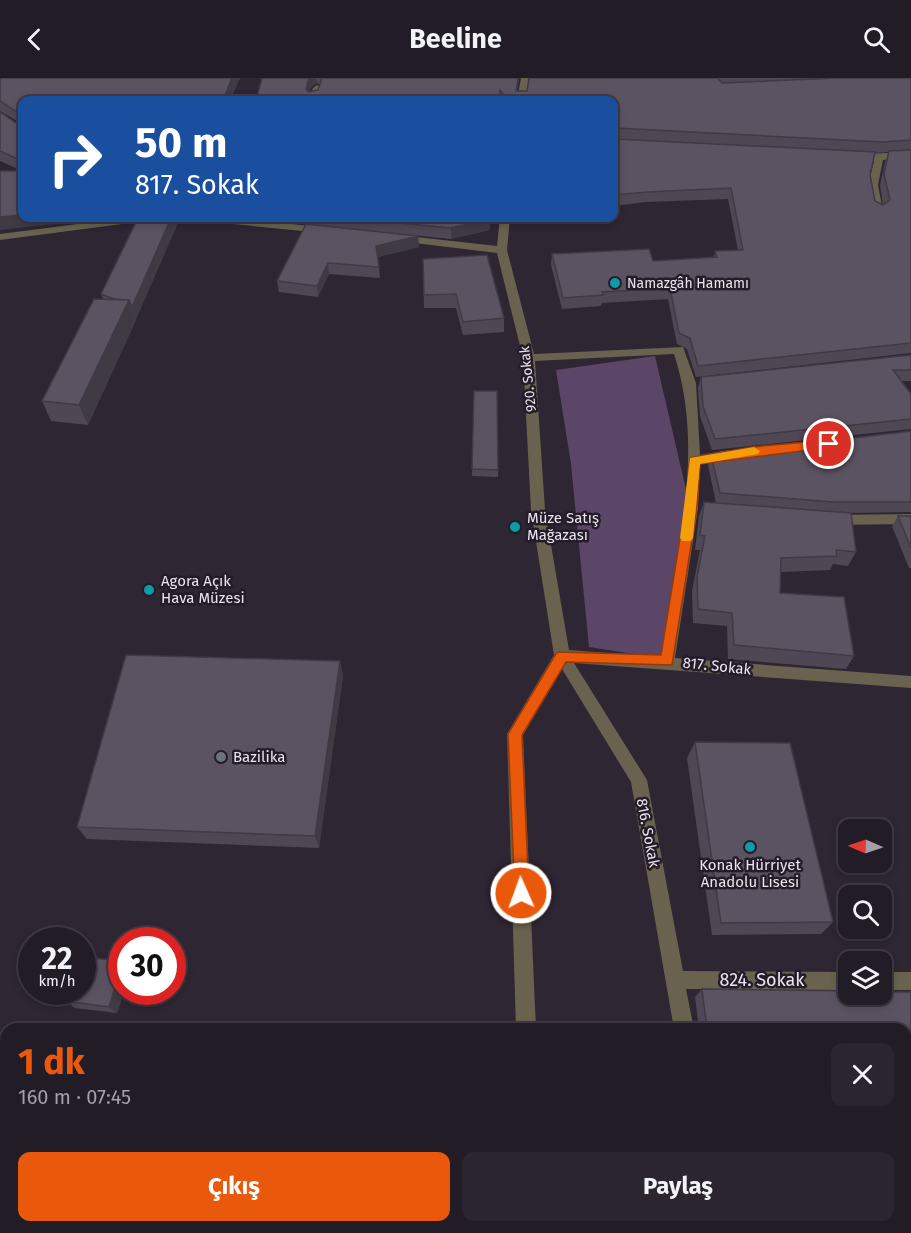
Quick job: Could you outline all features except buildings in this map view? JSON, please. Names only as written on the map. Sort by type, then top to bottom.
[{"type":"street","points":[[522,96],[525,78]]},
{"type":"street","points":[[314,96],[317,88]]},
{"type":"street","points":[[845,156],[879,158],[911,155]]},
{"type":"street","points":[[878,211],[873,184],[879,158]]},
{"type":"street","points":[[0,237],[114,222]]},
{"type":"street","points":[[241,222],[329,231]]},
{"type":"street","points":[[387,237],[502,250],[506,222]]},
{"type":"street","name":"920. Sokak","points":[[502,250],[528,358],[538,510],[562,656]]},
{"type":"street","points":[[528,358],[679,350],[695,383],[694,460],[697,509],[667,661]]},
{"type":"street","points":[[694,460],[740,453]]},
{"type":"street","points":[[823,520],[911,519]]},
{"type":"street","points":[[526,1023],[515,734],[562,656]]},
{"type":"street","name":"817. Sokak","points":[[562,656],[667,661],[831,678],[911,682]]},
{"type":"street","name":"816. Sokak","points":[[562,656],[639,780],[683,1023]]},
{"type":"street","name":"824. Sokak","points":[[676,980],[838,981]]},
{"type":"street","points":[[892,981],[911,981]]},
{"type":"shaded area","points":[[655,356],[688,498],[665,659],[589,647],[571,464],[556,370]]},
{"type":"slow traffic","points":[[686,538],[691,508],[694,460],[754,451]]},
{"type":"place","name":"Namazgâh Hamamı","points":[[615,283]]},
{"type":"place","name":"Müze Satış Mağazası","points":[[515,527]]},
{"type":"place","name":"Agora Açık Hava Müzesi","points":[[149,590]]},
{"type":"place","name":"Bazilika","points":[[221,757]]},
{"type":"place","name":"Konak Hürriyet Anadolu Lisesi","points":[[750,847]]},
{"type":"route","points":[[521,893],[515,734],[562,656],[667,661],[691,508],[694,460],[752,451],[829,444]]}]
